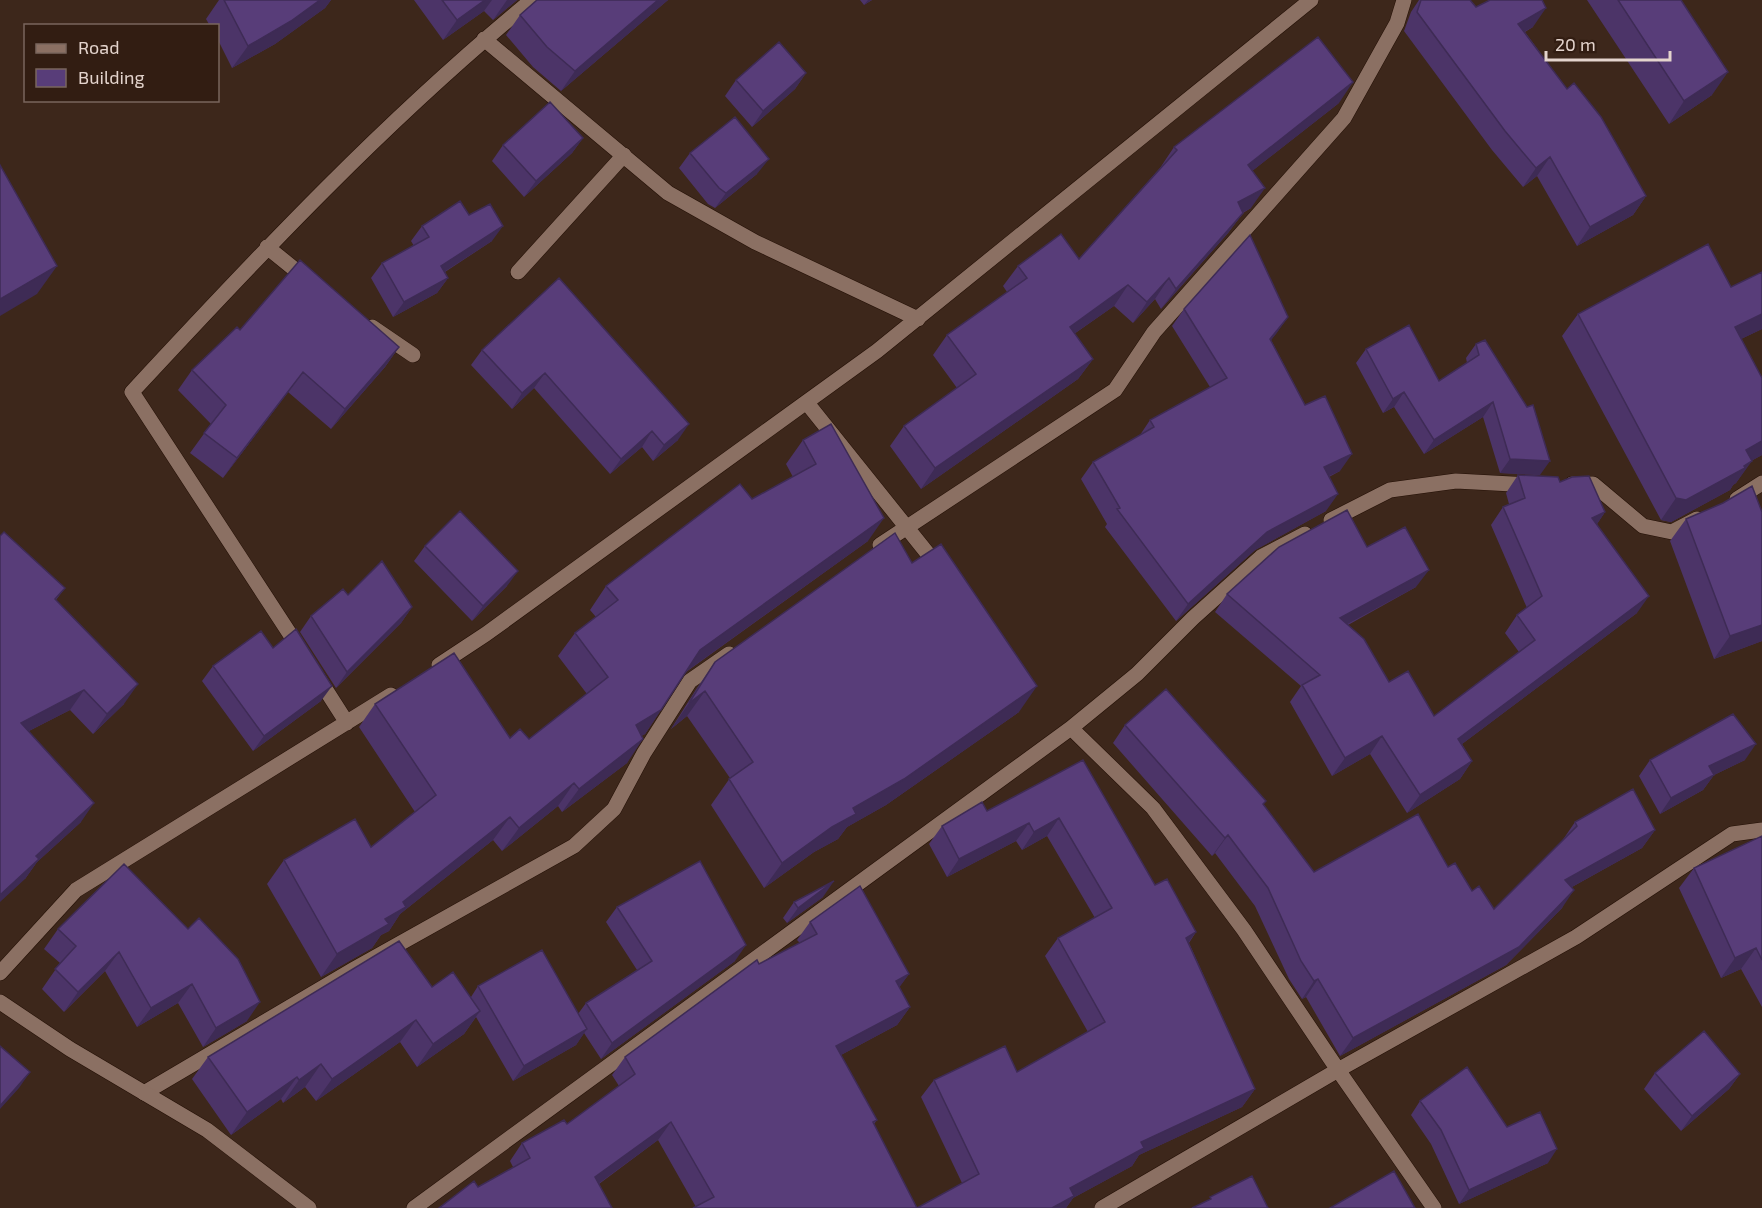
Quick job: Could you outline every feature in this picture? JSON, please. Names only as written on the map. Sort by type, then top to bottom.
[{"type":"street","points":[[348,723],[132,392],[308,204],[484,39],[532,0]]},
{"type":"street","points":[[427,672],[486,634],[807,403],[918,319],[1311,0]]},
{"type":"street","points":[[869,553],[906,526],[1114,390],[1154,332],[1344,118],[1397,23],[1404,0]]},
{"type":"street","points":[[484,39],[668,193],[755,242],[918,319]]},
{"type":"street","points":[[518,272],[624,155]]},
{"type":"street","points":[[267,247],[319,289]]},
{"type":"street","points":[[356,315],[413,355]]},
{"type":"street","points":[[807,403],[951,582]]},
{"type":"street","points":[[414,1208],[1071,728],[1137,675],[1193,618],[1261,557],[1359,504],[1390,490],[1456,481],[1552,485],[1593,484],[1643,526],[1671,532],[1762,483]]},
{"type":"street","points":[[144,1093],[356,968],[574,846],[614,808],[644,753],[690,681],[737,647]]},
{"type":"street","points":[[0,973],[76,890],[407,685]]},
{"type":"street","points":[[1071,728],[1153,808],[1244,930],[1434,1208]]},
{"type":"street","points":[[1102,1208],[1338,1070],[1576,937],[1732,834],[1762,830]]},
{"type":"street","points":[[0,1002],[207,1130],[309,1208]]},
{"type":"building","points":[[224,0],[320,0],[291,21],[248,46]]},
{"type":"building","points":[[442,0],[485,0],[457,20]]},
{"type":"building","points":[[537,0],[658,0],[575,71],[547,47],[520,15]]},
{"type":"building","points":[[1421,0],[1470,0],[1476,7],[1490,0],[1542,0],[1546,8],[1518,24],[1567,89],[1574,83],[1601,117],[1646,196],[1590,227],[1550,157],[1536,168],[1505,131],[1417,12]]},
{"type":"building","points":[[1618,0],[1681,0],[1728,72],[1684,101]]},
{"type":"building","points":[[1318,37],[1353,82],[1248,165],[1265,188],[1238,202],[1243,213],[1176,289],[1169,278],[1147,302],[1128,285],[1070,327],[1093,359],[935,468],[904,426],[976,374],[947,335],[1027,278],[1018,266],[1061,234],[1079,259],[1177,150],[1174,147]]},
{"type":"building","points":[[779,42],[806,73],[763,111],[736,80]]},
{"type":"building","points":[[550,102],[583,138],[536,181],[503,145]]},
{"type":"building","points":[[735,117],[769,159],[726,193],[719,188],[690,153]]},
{"type":"building","points":[[0,165],[57,266],[0,299]]},
{"type":"building","points":[[460,201],[469,215],[490,204],[503,226],[441,266],[448,278],[404,302],[382,263],[429,237],[422,226]]},
{"type":"building","points":[[1250,235],[1288,317],[1270,339],[1305,405],[1325,396],[1352,454],[1324,467],[1338,494],[1267,532],[1188,604],[1117,509],[1120,508],[1093,462],[1154,427],[1150,420],[1227,378],[1184,309]]},
{"type":"building","points":[[1708,244],[1731,287],[1762,272],[1762,314],[1735,327],[1762,378],[1762,441],[1746,450],[1752,461],[1744,466],[1745,468],[1686,500],[1676,498],[1578,314]]},
{"type":"building","points":[[300,260],[399,347],[345,409],[303,372],[237,458],[204,433],[226,405],[192,370],[237,327],[240,330]]},
{"type":"building","points":[[559,278],[689,424],[664,445],[652,431],[621,459],[545,373],[522,393],[482,350]]},
{"type":"building","points":[[1409,325],[1439,381],[1479,355],[1476,344],[1485,340],[1527,407],[1533,405],[1550,461],[1510,459],[1493,402],[1434,440],[1404,392],[1393,399],[1366,349]]},
{"type":"building","points":[[831,424],[884,518],[700,650],[661,710],[636,725],[643,739],[579,789],[574,783],[519,828],[510,817],[403,902],[406,907],[385,919],[389,924],[337,954],[284,860],[355,819],[371,847],[436,795],[375,704],[454,653],[510,738],[520,729],[529,739],[608,677],[575,633],[618,600],[606,586],[740,484],[752,499],[816,464],[803,440]]},
{"type":"building","points":[[1518,475],[1558,477],[1560,482],[1572,477],[1589,476],[1605,512],[1592,518],[1649,596],[1458,739],[1472,761],[1420,795],[1382,736],[1345,758],[1302,685],[1320,675],[1227,594],[1279,547],[1347,510],[1367,547],[1405,527],[1429,570],[1340,618],[1364,639],[1389,682],[1408,671],[1434,716],[1535,640],[1517,615],[1542,596],[1503,507],[1525,498]]},
{"type":"building","points":[[1752,486],[1762,512],[1762,625],[1730,636],[1686,519],[1723,503]]},
{"type":"building","points":[[460,511],[518,571],[483,606],[425,546]]},
{"type":"building","points":[[4,532],[65,588],[55,599],[138,684],[107,714],[84,690],[21,723],[94,803],[36,856],[39,859],[0,895],[0,536]]},
{"type":"building","points":[[895,533],[912,563],[941,544],[1037,686],[904,779],[853,808],[856,814],[832,827],[782,863],[729,779],[753,762],[705,691],[689,703],[715,662]]},
{"type":"building","points":[[382,561],[412,607],[347,672],[311,616],[343,589],[348,595]]},
{"type":"building","points":[[296,629],[332,686],[264,736],[213,666],[261,631],[273,648]]},
{"type":"building","points":[[1166,689],[1266,801],[1263,804],[1314,872],[1418,814],[1448,867],[1455,863],[1472,891],[1479,886],[1494,909],[1577,826],[1575,822],[1633,789],[1655,830],[1565,880],[1574,890],[1519,947],[1353,1038],[1318,979],[1314,981],[1301,961],[1268,888],[1228,835],[1225,838],[1125,725]]},
{"type":"building","points":[[1733,714],[1756,744],[1709,766],[1714,775],[1671,798],[1650,760]]},
{"type":"building","points":[[1083,760],[1155,885],[1167,879],[1196,932],[1186,938],[1255,1089],[1141,1142],[1144,1148],[1070,1188],[1074,1196],[1052,1208],[917,1208],[979,1174],[934,1080],[1005,1046],[1017,1072],[1105,1022],[1058,938],[1112,908],[1059,818],[1034,832],[1029,823],[959,859],[942,826],[982,802],[987,811]]},
{"type":"building","points":[[1762,836],[1762,960],[1756,948],[1735,958],[1694,868]]},
{"type":"building","points":[[700,861],[746,945],[612,1043],[586,1003],[652,961],[617,907]]},
{"type":"building","points":[[124,864],[188,929],[199,918],[238,959],[260,1002],[216,1028],[192,984],[151,1008],[119,952],[78,992],[55,969],[76,946],[58,929]]},
{"type":"building","points":[[834,881],[798,908],[794,902]]},
{"type":"building","points":[[860,886],[909,974],[896,981],[910,1007],[836,1046],[877,1120],[873,1122],[917,1208],[693,1208],[714,1197],[671,1122],[595,1177],[612,1208],[439,1208],[474,1181],[478,1187],[530,1158],[522,1143],[564,1120],[567,1124],[635,1074],[625,1057],[757,960],[759,964],[817,934],[810,922]]},
{"type":"building","points":[[399,941],[432,987],[453,972],[480,1011],[433,1044],[416,1020],[332,1079],[321,1064],[299,1080],[297,1077],[247,1112],[208,1057]]},
{"type":"building","points":[[542,950],[587,1029],[524,1066],[478,986]]},
{"type":"building","points":[[1704,1031],[1740,1074],[1692,1116],[1655,1073]]},
{"type":"building","points":[[0,1046],[30,1072],[0,1106]]},
{"type":"building","points":[[1467,1067],[1507,1127],[1540,1112],[1557,1149],[1469,1190],[1441,1130],[1420,1101]]},
{"type":"building","points":[[1394,1171],[1415,1208],[1330,1208]]},
{"type":"building","points":[[1252,1176],[1268,1208],[1192,1208],[1211,1199],[1210,1197]]}]
